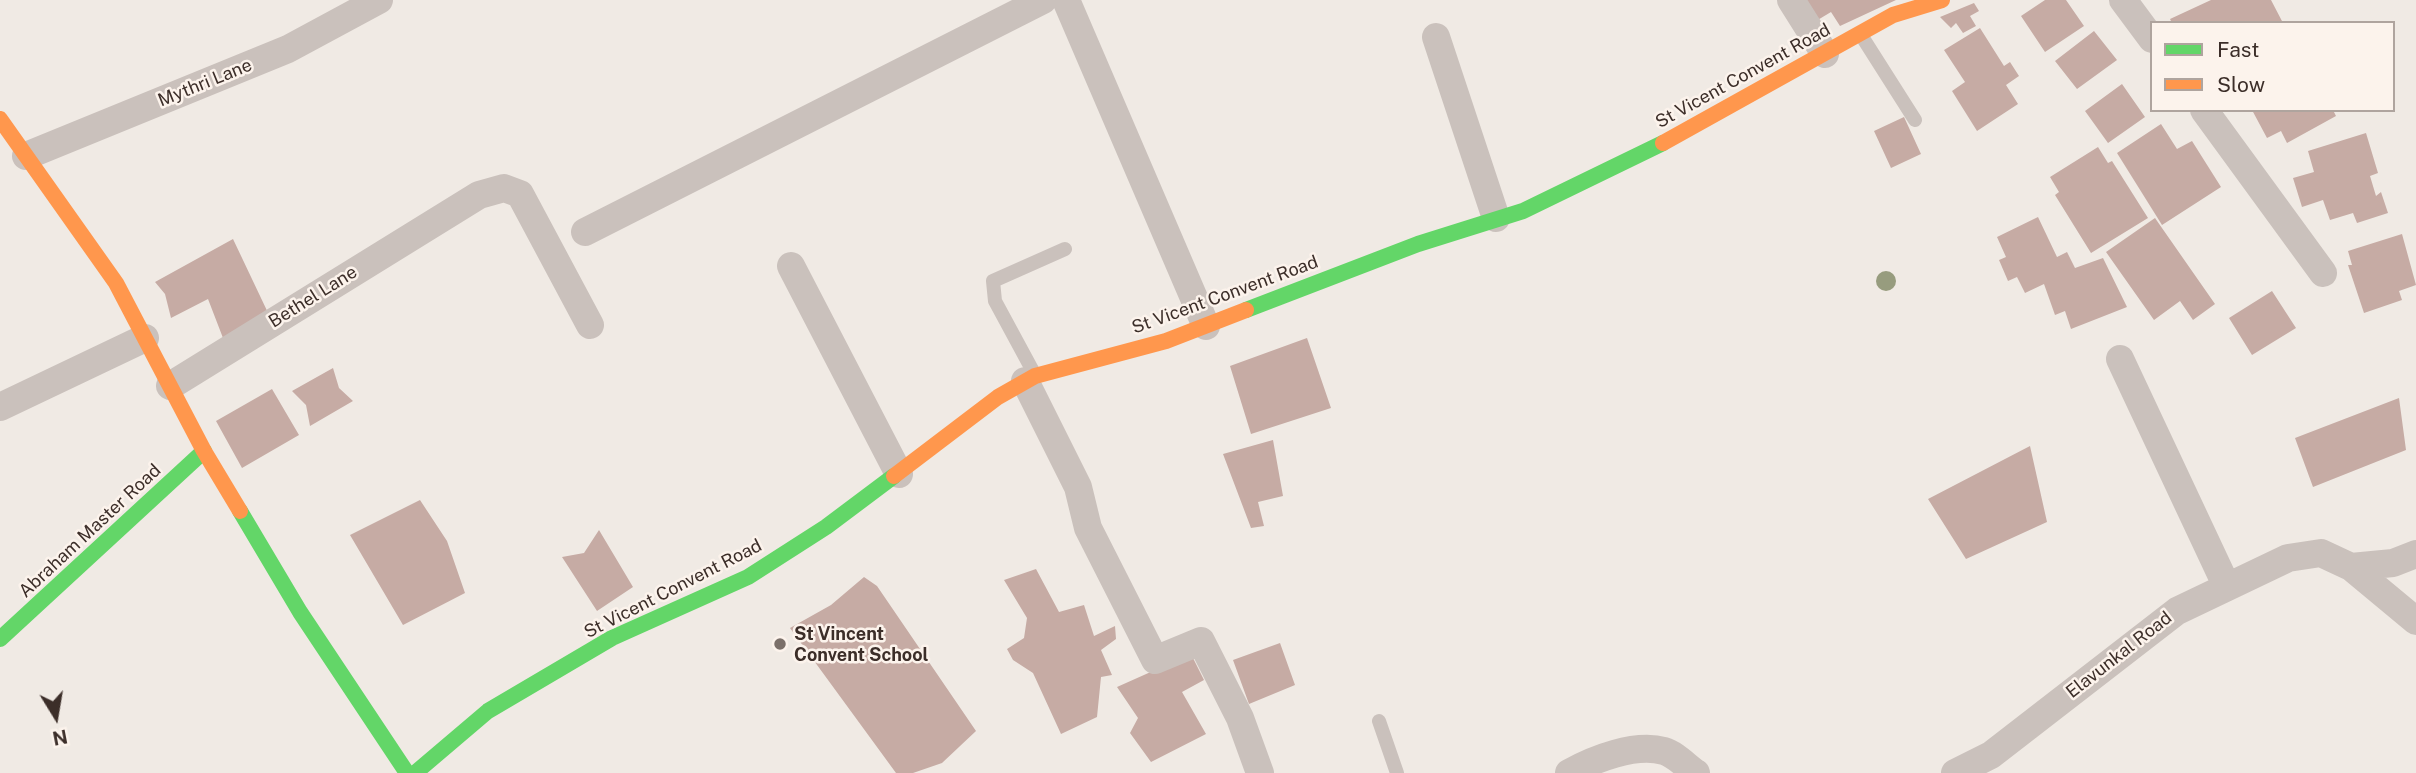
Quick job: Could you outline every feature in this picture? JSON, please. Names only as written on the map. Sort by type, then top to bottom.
[{"type":"street","name":"Mythri Lane","points":[[26,156],[288,49],[379,0]]},
{"type":"street","points":[[585,232],[1043,0]]},
{"type":"street","points":[[1066,0],[1206,326]]},
{"type":"street","points":[[1791,0],[1825,54]]},
{"type":"street","name":"St Vicent Convent Road","points":[[415,773],[488,711],[612,638],[748,577],[827,527],[998,397],[1030,379],[1166,341],[1496,218],[1523,211],[1638,156],[1825,54],[1908,5],[1941,0]]},
{"type":"street","points":[[2123,0],[2150,36]]},
{"type":"street","points":[[1436,37],[1496,218]]},
{"type":"street","points":[[2205,112],[2323,273]]},
{"type":"street","points":[[0,118],[116,283],[205,451],[300,612],[407,773]]},
{"type":"street","name":"Bethel Lane","points":[[170,386],[457,208],[479,195],[504,188],[520,194],[590,326]]},
{"type":"street","points":[[791,267],[899,474]]},
{"type":"street","points":[[0,407],[145,338]]},
{"type":"street","points":[[2120,359],[2227,587]]},
{"type":"street","points":[[1030,379],[1078,487],[1088,528],[1154,660],[1201,641],[1240,718],[1260,773]]},
{"type":"street","name":"Abraham Master Road","points":[[0,639],[205,451]]},
{"type":"street","name":"Elavunkal Road","points":[[1955,773],[1991,755],[2177,611],[2288,558],[2321,553],[2351,567],[2393,564],[2416,554]]},
{"type":"street","points":[[2351,567],[2416,621]]},
{"type":"street","points":[[1569,773],[1593,760],[1646,751],[1665,751],[1696,773]]},
{"type":"lane","points":[[1860,34],[1915,120]]},
{"type":"lane","points":[[1030,379],[995,302],[993,281],[1065,249]]},
{"type":"lane","points":[[1379,721],[1397,773]]},
{"type":"building","points":[[1803,0],[1896,0],[1840,26],[1831,12],[1816,21]]},
{"type":"building","points":[[2045,0],[2066,0],[2084,26],[2045,52],[2021,16]]},
{"type":"building","points":[[2211,0],[2271,0],[2282,21],[2171,21],[2170,19]]},
{"type":"building","points":[[1974,3],[1979,11],[1970,16],[1976,26],[1963,33],[1956,23],[1951,28],[1940,17]]},
{"type":"building","points":[[1980,28],[2004,66],[2010,62],[2019,76],[2006,85],[2018,104],[1977,131],[1952,91],[1965,82],[1944,50]]},
{"type":"building","points":[[2094,31],[2117,60],[2077,89],[2055,61]]},
{"type":"building","points":[[2122,84],[2145,117],[2108,143],[2085,111]]},
{"type":"building","points":[[2253,112],[2334,112],[2336,116],[2287,143],[2281,131],[2267,138]]},
{"type":"building","points":[[1904,117],[1921,154],[1891,168],[1874,131]]},
{"type":"building","points":[[2161,124],[2177,149],[2192,141],[2221,187],[2162,225],[2117,153]]},
{"type":"building","points":[[2366,133],[2378,173],[2370,176],[2376,196],[2381,192],[2388,213],[2357,223],[2353,213],[2330,220],[2323,200],[2302,207],[2293,178],[2314,172],[2308,151]]},
{"type":"building","points":[[2098,147],[2108,163],[2112,161],[2148,218],[2091,253],[2055,195],[2059,192],[2050,177]]},
{"type":"building","points":[[2038,217],[2057,257],[2067,252],[2075,268],[2103,258],[2127,307],[2071,329],[2065,311],[2055,315],[2044,284],[2025,293],[2017,277],[2008,281],[1999,260],[2006,257],[1997,237]]},
{"type":"building","points":[[2155,218],[2215,304],[2193,320],[2180,301],[2154,320],[2106,252]]},
{"type":"building","points":[[2402,234],[2416,285],[2399,291],[2402,300],[2364,313],[2348,265],[2352,265],[2348,251]]},
{"type":"building","points":[[233,239],[270,317],[223,338],[208,299],[171,318],[165,294],[155,282]]},
{"type":"building","points":[[2272,291],[2296,328],[2252,355],[2229,318]]},
{"type":"building","points":[[1307,338],[1331,408],[1251,434],[1230,366]]},
{"type":"building","points":[[333,368],[339,388],[353,401],[310,426],[306,405],[292,391]]},
{"type":"building","points":[[272,389],[299,435],[242,468],[216,421]]},
{"type":"building","points":[[2399,398],[2406,450],[2313,487],[2295,438]]},
{"type":"building","points":[[1273,440],[1283,496],[1258,502],[1264,526],[1251,528],[1223,454]]},
{"type":"building","points":[[2030,446],[2047,522],[1966,559],[1928,499]]},
{"type":"building","points":[[420,500],[447,541],[465,593],[403,625],[350,535]]},
{"type":"building","points":[[599,530],[633,587],[597,611],[562,557],[584,553]]},
{"type":"building","points":[[1036,569],[1059,612],[1084,605],[1094,636],[1115,626],[1116,639],[1101,650],[1112,675],[1101,677],[1097,717],[1061,734],[1033,673],[1013,660],[1007,649],[1024,638],[1027,618],[1004,580]]},
{"type":"building","points":[[864,577],[877,586],[976,731],[942,763],[913,773],[896,773],[790,628],[831,605]]},
{"type":"building","points":[[1280,643],[1295,685],[1249,704],[1233,660]]},
{"type":"building","points":[[1191,654],[1204,680],[1182,692],[1206,734],[1151,762],[1130,733],[1138,718],[1117,687]]},
{"type":"traffic: fast","points":[[1246,310],[1418,244],[1523,211],[1663,143]]},
{"type":"traffic: fast","points":[[0,639],[204,451]]},
{"type":"traffic: fast","points":[[415,773],[488,711],[612,638],[748,577],[826,527],[894,476]]},
{"type":"traffic: fast","points":[[240,511],[300,612],[407,773]]},
{"type":"traffic: slow","points":[[1663,143],[1893,15],[1942,0]]},
{"type":"traffic: slow","points":[[0,119],[116,283],[204,451],[240,511]]},
{"type":"traffic: slow","points":[[894,476],[998,397],[1035,376],[1166,341],[1246,310]]},
{"type":"place","name":"St Vincent Convent School","points":[[780,644]]}]
